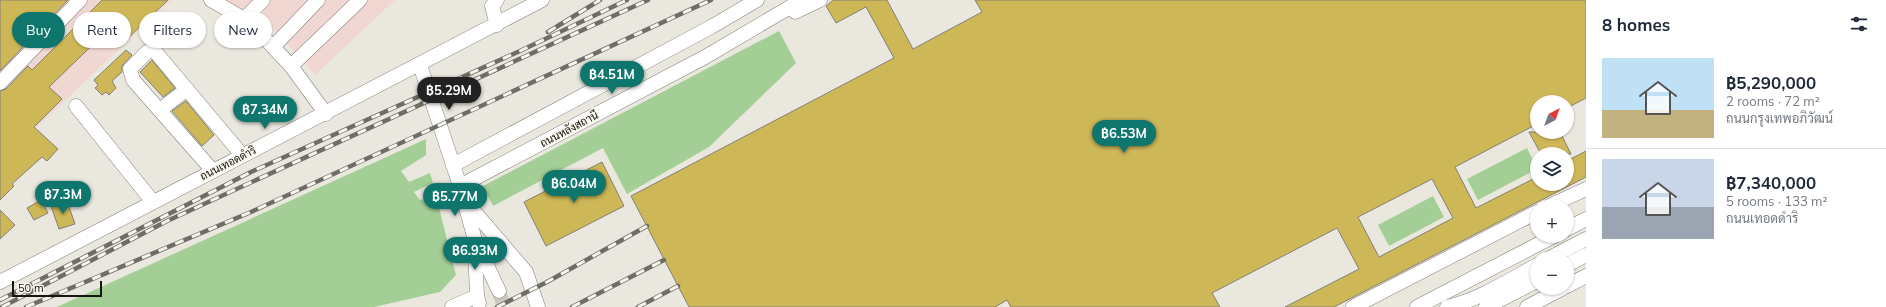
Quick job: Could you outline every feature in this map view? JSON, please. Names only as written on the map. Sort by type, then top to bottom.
[{"type":"street","points":[[0,83],[80,0]]},
{"type":"street","points":[[210,0],[231,12]]},
{"type":"street","points":[[251,12],[263,0]]},
{"type":"street","points":[[318,0],[273,47],[291,66],[326,114]]},
{"type":"street","points":[[291,66],[360,0]]},
{"type":"street","points":[[497,0],[492,6],[497,25]]},
{"type":"street","name":"ถนนเทอดดำริ","points":[[0,282],[242,155],[326,114],[542,0]]},
{"type":"street","name":"ถนนหลังสถานี","points":[[453,165],[711,27],[757,0]]},
{"type":"street","name":"ถนนหลังสถานี","points":[[462,193],[705,57],[802,0]]},
{"type":"street","points":[[705,57],[820,0]]},
{"type":"street","points":[[213,171],[133,80],[130,69],[147,52],[154,49],[242,155]]},
{"type":"street","points":[[420,65],[462,193],[475,240],[499,291]]},
{"type":"street","points":[[160,110],[187,89]]},
{"type":"street","points":[[76,106],[153,202]]},
{"type":"street","points":[[1564,199],[1586,189]]},
{"type":"street","points":[[462,193],[526,272],[538,307]]},
{"type":"street","points":[[1359,306],[1530,216]]},
{"type":"street","points":[[1574,225],[1586,219]]},
{"type":"street","points":[[1563,251],[1586,239]]},
{"type":"street","points":[[452,307],[478,299],[475,240]]},
{"type":"street","points":[[1418,307],[1541,243]]},
{"type":"street","points":[[1574,261],[1586,255]]},
{"type":"street","points":[[1447,307],[1457,305],[1481,294],[1530,269]]},
{"type":"street","points":[[1574,282],[1586,276]]},
{"type":"street","points":[[1486,307],[1530,285]]},
{"type":"street","points":[[1527,307],[1550,295]]},
{"type":"shaded area","points":[[0,0],[171,0],[158,12],[139,12],[139,30],[131,38],[131,12],[73,12],[73,48],[120,48],[0,162]]},
{"type":"shaded area","points":[[202,0],[395,0],[315,75],[272,27],[272,12],[218,12]]},
{"type":"green space","points":[[779,31],[796,63],[709,147],[627,194],[603,148],[493,206],[483,186]]},
{"type":"green space","points":[[426,139],[426,155],[401,171],[409,182],[430,173],[433,183],[414,192],[420,200],[436,196],[456,275],[440,292],[374,307],[57,307]]},
{"type":"green space","points":[[1527,148],[1530,154],[1530,173],[1478,200],[1467,179]]},
{"type":"green space","points":[[1433,196],[1444,217],[1389,246],[1378,225]]},
{"type":"building","points":[[0,0],[68,0],[57,12],[12,12],[12,48],[22,48],[0,71]]},
{"type":"building","points":[[102,0],[168,0],[155,12],[139,12],[139,28],[131,35],[131,12],[90,12]]},
{"type":"building","points":[[833,0],[887,0],[913,49],[982,12],[975,0],[1586,0],[1586,98],[1574,104],[1574,95],[1530,95],[1530,128],[1455,167],[1476,208],[1530,181],[1530,191],[1559,191],[1543,199],[1530,199],[1530,206],[1334,307],[1285,307],[1359,269],[1337,228],[1212,293],[1220,307],[1011,307],[1007,300],[995,307],[689,307],[631,196],[894,58],[866,7],[836,23],[826,6]],"holes":[[[1432,179],[1453,218],[1379,257],[1358,217]]]},
{"type":"building","points":[[73,29],[73,48],[89,48],[49,87],[62,99],[34,127],[58,149],[47,161],[42,157],[12,184],[14,186],[0,200],[0,91],[6,89],[28,66],[32,70],[54,48],[65,48],[65,37]]},
{"type":"building","points":[[126,50],[132,55],[122,66],[122,72],[112,81],[116,88],[109,95],[106,92],[102,95],[95,88],[98,85],[94,80]]},
{"type":"building","points":[[152,60],[175,88],[163,97],[140,72]]},
{"type":"building","points":[[186,101],[214,135],[202,146],[172,111]]},
{"type":"building","points":[[1533,139],[1564,139],[1568,147],[1537,147]]},
{"type":"building","points":[[1586,151],[1586,177],[1574,183],[1574,157]]},
{"type":"building","points":[[602,162],[624,206],[546,246],[524,202]]},
{"type":"building","points":[[41,200],[48,213],[34,220],[27,208]]},
{"type":"building","points":[[67,201],[75,224],[59,229],[51,206]]},
{"type":"building","points":[[0,210],[15,225],[0,239]]},
{"type":"tunnel","points":[[499,291],[504,307]]},
{"type":"railway","points":[[548,32],[600,0]]},
{"type":"railway","points":[[0,300],[251,172],[520,51],[627,0]]},
{"type":"railway","points":[[2,307],[167,221],[648,0]]},
{"type":"railway","points":[[26,307],[251,212],[711,0]]},
{"type":"railway","points":[[497,307],[547,282],[647,226]]},
{"type":"railway","points":[[572,307],[664,260]]},
{"type":"railway","points":[[638,307],[678,286]]}]
